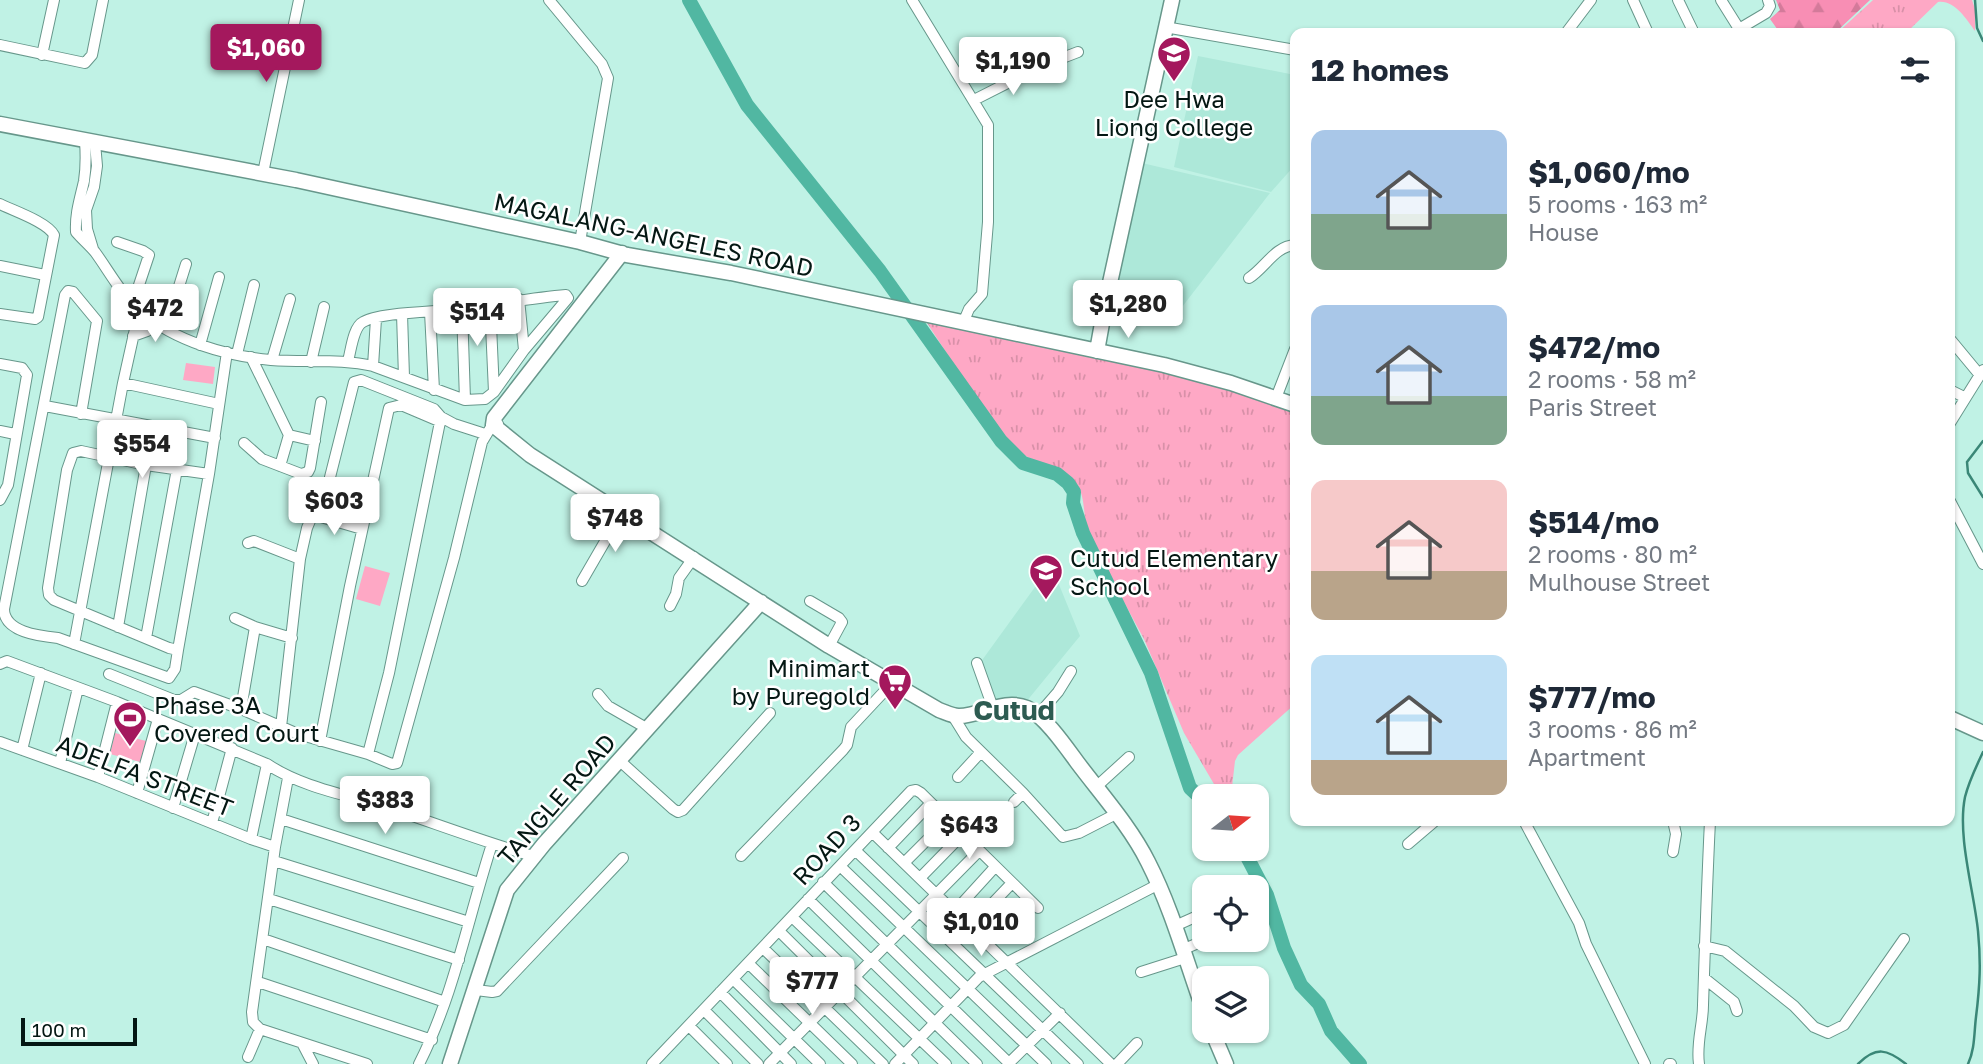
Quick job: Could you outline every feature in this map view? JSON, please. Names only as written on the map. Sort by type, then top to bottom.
[{"type":"street","points":[[42,55],[54,0]]},
{"type":"street","points":[[0,45],[85,63],[90,60],[103,0]]},
{"type":"street","points":[[263,173],[299,0]]},
{"type":"street","points":[[550,0],[602,64],[608,78],[580,242]]},
{"type":"street","points":[[912,0],[988,125],[988,222],[982,294],[956,321]]},
{"type":"street","points":[[1097,351],[1172,0]]},
{"type":"street","points":[[1573,28],[1591,0]]},
{"type":"street","points":[[1633,0],[1646,28]]},
{"type":"street","points":[[1678,0],[1692,28]]},
{"type":"street","points":[[1721,0],[1738,28]]},
{"type":"street","points":[[1744,28],[1766,13],[1770,6],[1768,0]]},
{"type":"street","points":[[1165,27],[1290,49]]},
{"type":"street","points":[[974,100],[1039,67],[1078,52]]},
{"type":"street","name":"MAGALANG-ANGELES ROAD","points":[[0,124],[263,173],[625,254],[731,273],[1097,351],[1174,368],[1290,403]]},
{"type":"street","points":[[90,142],[97,166],[94,187],[81,210],[76,232],[93,249],[136,307],[162,326],[200,345],[272,360],[348,361],[373,366],[465,400],[485,398],[494,392],[524,350],[568,298],[566,295],[519,299],[462,309],[376,318],[360,324],[348,361]]},
{"type":"street","points":[[0,204],[52,231],[54,235],[38,317],[35,319],[0,314]]},
{"type":"street","points":[[74,644],[133,336],[136,307],[149,256],[143,251],[117,242]]},
{"type":"street","points":[[1249,278],[1263,268],[1279,250],[1290,246]]},
{"type":"street","points":[[109,674],[174,701],[194,692],[320,741],[368,754],[392,764],[397,763],[454,558],[499,419],[625,254]]},
{"type":"street","points":[[162,326],[186,264]]},
{"type":"street","points":[[0,266],[45,275]]},
{"type":"street","points":[[200,345],[219,277]]},
{"type":"street","points":[[80,414],[97,321],[71,291],[65,295],[4,614],[7,623],[165,677],[172,676],[219,404],[254,285]]},
{"type":"street","points":[[272,360],[290,299]]},
{"type":"street","points":[[519,299],[524,350]]},
{"type":"street","points":[[490,303],[494,392]]},
{"type":"street","points":[[311,362],[324,307]]},
{"type":"street","points":[[462,309],[465,400]]},
{"type":"street","points":[[430,312],[434,390]]},
{"type":"street","points":[[402,314],[404,377]]},
{"type":"street","points":[[373,366],[376,318]]},
{"type":"street","points":[[133,336],[162,326]]},
{"type":"street","points":[[1955,344],[1981,372],[1955,414]]},
{"type":"street","points":[[251,357],[289,435],[280,466]]},
{"type":"street","points":[[1276,398],[1290,362]]},
{"type":"street","points":[[0,364],[22,368],[27,375],[8,485],[0,499]]},
{"type":"street","points":[[281,727],[306,528],[314,515],[322,509],[354,382],[361,380],[434,409],[441,419],[389,673],[368,754]]},
{"type":"street","points":[[123,383],[219,404]]},
{"type":"street","points":[[1955,392],[1964,397]]},
{"type":"street","points":[[244,443],[262,459],[302,474],[308,472],[321,402]]},
{"type":"street","points":[[320,741],[389,408],[401,405],[454,424],[495,429],[530,455],[694,557],[829,646],[953,716],[993,708],[1025,707],[1038,715],[1067,748],[1141,849],[1159,884],[1192,977]]},
{"type":"street","points":[[45,406],[215,438]]},
{"type":"street","points":[[0,431],[15,434]]},
{"type":"street","points":[[289,435],[315,441]]},
{"type":"street","points":[[178,650],[95,618],[54,600],[49,595],[67,470],[76,451],[209,474]]},
{"type":"street","points":[[118,626],[146,465]]},
{"type":"street","points":[[146,638],[177,469]]},
{"type":"street","points":[[1955,511],[1983,564]]},
{"type":"street","points":[[582,581],[622,512]]},
{"type":"street","points":[[314,515],[362,529]]},
{"type":"street","points":[[248,543],[254,541],[300,559]]},
{"type":"street","points":[[670,606],[679,578],[694,557]]},
{"type":"street","points":[[810,601],[842,622],[829,646]]},
{"type":"street","name":"TANGLE ROAD","points":[[450,1064],[476,990],[504,895],[533,856],[761,602]]},
{"type":"street","points":[[235,618],[292,638]]},
{"type":"street","points":[[241,709],[255,627]]},
{"type":"street","points":[[4,663],[41,673],[232,748],[267,764],[288,778],[533,856]]},
{"type":"street","points":[[977,663],[993,708]]},
{"type":"street","points":[[1038,715],[1058,692],[1071,671]]},
{"type":"street","points":[[22,750],[41,673]]},
{"type":"street","points":[[741,856],[844,750],[851,727],[893,682]]},
{"type":"street","points":[[60,763],[78,688]]},
{"type":"street","points":[[598,694],[608,706],[648,729]]},
{"type":"street","points":[[98,777],[117,702]]},
{"type":"street","points":[[620,761],[678,812],[683,810],[771,713]]},
{"type":"street","points":[[953,716],[961,730],[1063,837],[1079,833],[1116,814]]},
{"type":"street","points":[[137,793],[158,719]]},
{"type":"street","points":[[1955,720],[1982,730]]},
{"type":"street","points":[[173,807],[195,734]]},
{"type":"street","name":"ADELFA STREET","points":[[0,742],[275,846]]},
{"type":"street","points":[[212,824],[232,748]]},
{"type":"street","points":[[958,777],[981,752]]},
{"type":"street","points":[[1096,787],[1129,757]]},
{"type":"street","points":[[251,839],[267,764]]},
{"type":"street","points":[[288,778],[275,846],[251,1012],[253,1023],[260,1029],[367,1064]]},
{"type":"street","name":"ROAD 3","points":[[652,1064],[911,791],[919,791],[931,803]]},
{"type":"street","points":[[1014,802],[1023,793]]},
{"type":"street","points":[[888,848],[931,803],[1038,908]]},
{"type":"street","points":[[281,819],[479,883]]},
{"type":"street","points":[[904,863],[947,820]]},
{"type":"street","points":[[1408,844],[1429,826]]},
{"type":"street","points":[[1527,826],[1579,923],[1586,944],[1645,1064]]},
{"type":"street","points":[[1673,852],[1676,834],[1674,826]]},
{"type":"street","points":[[1699,1064],[1697,1052],[1703,1010],[1710,826]]},
{"type":"street","points":[[872,832],[1111,1064]]},
{"type":"street","points":[[920,878],[962,835]]},
{"type":"street","points":[[419,1064],[432,1040],[459,960],[492,845]]},
{"type":"street","points":[[855,850],[1078,1064]]},
{"type":"street","points":[[769,1064],[979,851]]},
{"type":"street","points":[[476,990],[497,991],[623,858]]},
{"type":"street","points":[[274,860],[469,922]]},
{"type":"street","points":[[840,866],[1046,1064]]},
{"type":"street","points":[[955,911],[995,867]]},
{"type":"street","points":[[824,882],[1009,1064],[1060,1013]]},
{"type":"street","points":[[971,926],[1012,883]]},
{"type":"street","points":[[895,1064],[979,977],[1159,884]]},
{"type":"street","points":[[986,942],[1028,898]]},
{"type":"street","points":[[269,899],[459,960]]},
{"type":"street","points":[[808,899],[976,1064]]},
{"type":"street","points":[[792,916],[946,1064]]},
{"type":"street","points":[[1175,926],[1192,918]]},
{"type":"street","points":[[779,931],[913,1064]]},
{"type":"street","points":[[263,939],[445,1002]]},
{"type":"street","points":[[1704,946],[1725,951],[1794,1006],[1814,1027],[1828,1034],[1844,1025],[1904,939]]},
{"type":"street","points":[[763,948],[883,1064]]},
{"type":"street","points":[[1141,972],[1192,949]]},
{"type":"street","points":[[748,964],[852,1064]]},
{"type":"street","points":[[1704,978],[1734,1002],[1737,1011]]},
{"type":"street","points":[[733,979],[820,1064]]},
{"type":"street","points":[[257,982],[432,1040]]},
{"type":"street","points":[[720,992],[791,1064]]},
{"type":"street","points":[[704,1010],[758,1064]]},
{"type":"street","points":[[688,1026],[727,1064]]},
{"type":"street","points":[[248,1057],[260,1029]]},
{"type":"street","points":[[302,1043],[313,1064]]},
{"type":"street","points":[[1116,1064],[1137,1043]]},
{"type":"street","points":[[1217,1043],[1226,1064]]},
{"type":"shaded area","points":[[1198,56],[1290,74],[1290,171],[1271,192],[1174,167]]},
{"type":"shaded area","points":[[1142,163],[1270,193],[1172,320],[1107,311]]},
{"type":"shaded area","name":"Cutud Elementary School","points":[[1051,565],[1080,636],[1026,702],[994,705],[980,663]]},
{"type":"green space","points":[[1776,0],[1870,0],[1840,28],[1776,28],[1770,19],[1780,10]]},
{"type":"green space","points":[[1873,0],[1972,0],[1975,9],[1975,31],[1955,7],[1944,2],[1938,2],[1911,28],[1842,28]]},
{"type":"green space","points":[[924,318],[1133,361],[1290,407],[1290,708],[1238,755],[1232,784],[1214,784],[1184,733],[1144,639],[1089,538],[1078,486],[1064,473],[1025,456],[1007,443]]},
{"type":"green space","points":[[186,363],[215,367],[213,384],[183,380]]},
{"type":"green space","points":[[365,566],[390,573],[380,606],[356,599]]},
{"type":"green space","name":"Phase 3A Covered Court","points":[[115,733],[150,742],[144,763],[110,754]]},
{"type":"waterway","points":[[689,0],[747,105],[880,271],[1001,441],[1023,463],[1057,474],[1074,492],[1073,503],[1083,533],[1151,673],[1192,790]]},
{"type":"waterway","points":[[1975,0],[1977,28],[1983,41]]},
{"type":"waterway","points":[[1983,441],[1967,462],[1968,473],[1983,497]]},
{"type":"waterway","points":[[1968,1064],[1974,1041],[1980,963],[1963,812],[1965,797],[1983,752]]},
{"type":"waterway","points":[[1249,861],[1267,895],[1284,948],[1301,985],[1319,1004],[1331,1031],[1360,1064]]},
{"type":"waterway","points":[[1858,1064],[1876,1052],[1893,1055],[1906,1064]]},
{"type":"place","name":"Dee Hwa Liong College","points":[[1174,83]]},
{"type":"place","name":"Cutud Elementary School","points":[[1046,601]]},
{"type":"place","name":"Minimart by Puregold","points":[[895,711]]},
{"type":"place","name":"Phase 3A Covered Court","points":[[130,748]]},
{"type":"district","name":"Cutud","points":[[1014,709]]}]
